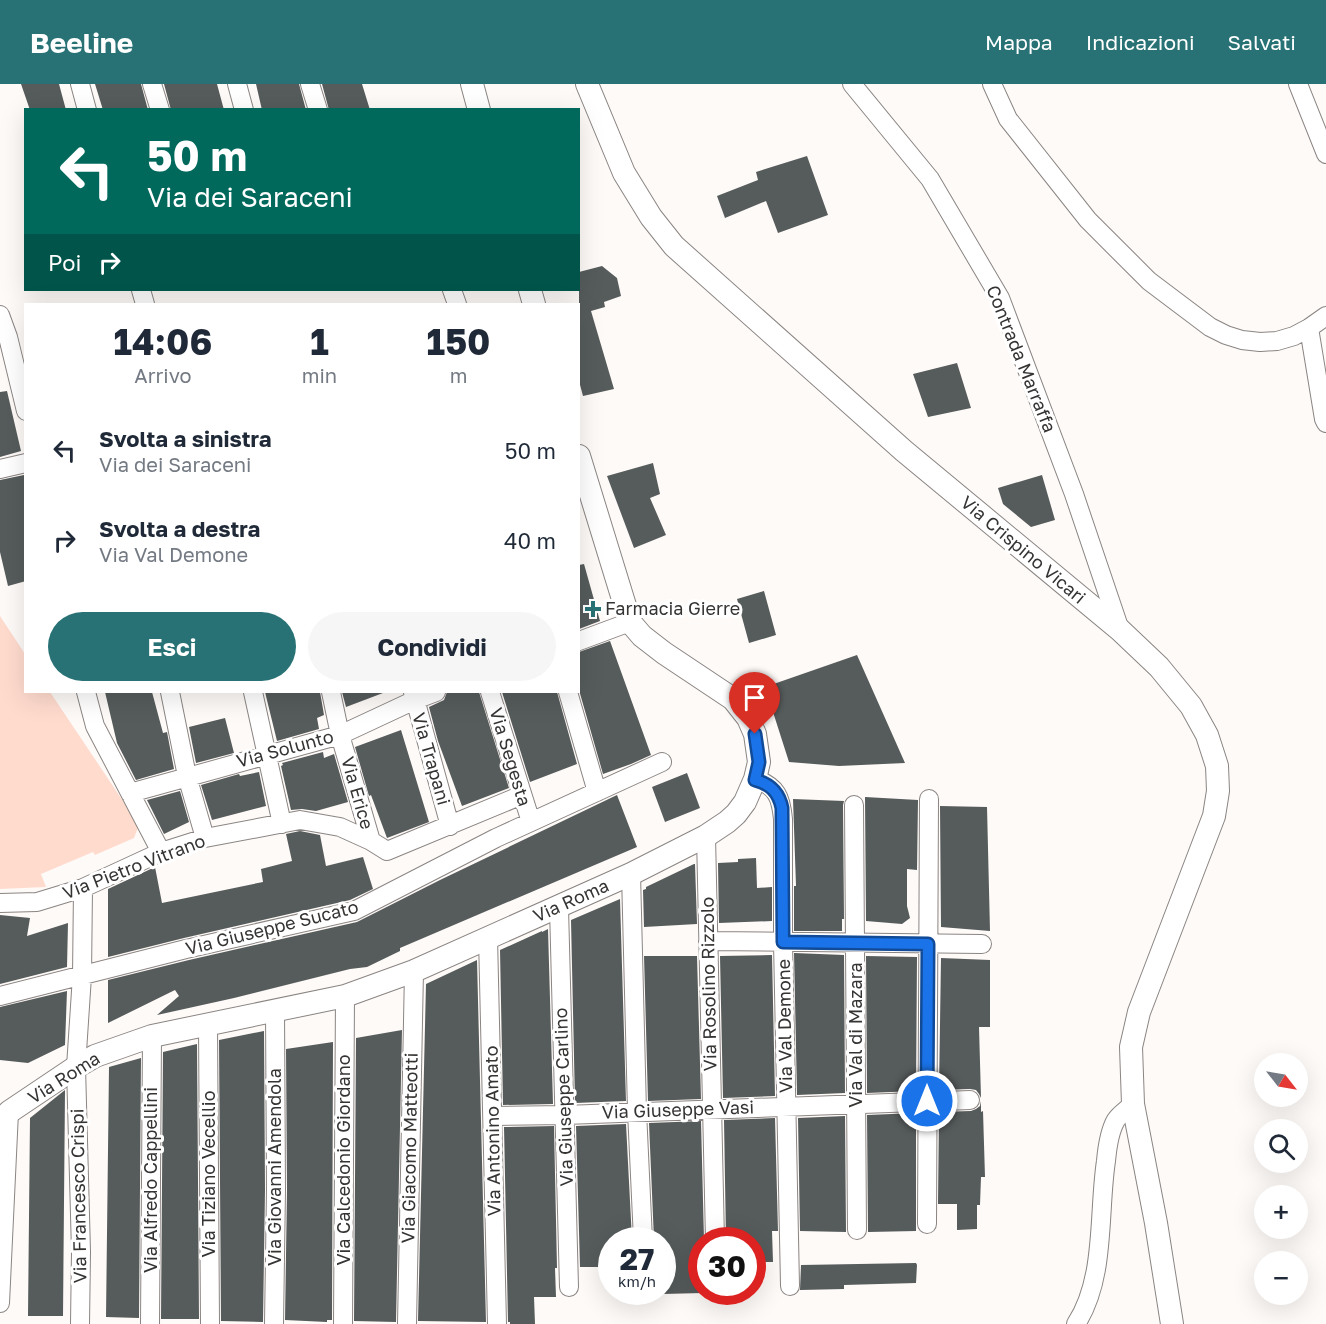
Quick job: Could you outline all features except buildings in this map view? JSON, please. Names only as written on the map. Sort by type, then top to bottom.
[{"type":"street","points":[[80,84],[86,108]]},
{"type":"street","points":[[152,84],[159,108]]},
{"type":"street","points":[[237,84],[243,108]]},
{"type":"street","points":[[310,84],[317,108]]},
{"type":"street","points":[[472,84],[478,108]]},
{"type":"street","name":"Via Crispino Vicari","points":[[586,84],[624,173],[651,217],[674,246],[904,451],[1120,630],[1159,667],[1191,706],[1207,735],[1217,766],[1218,791],[1214,816],[1140,1012],[1131,1047],[1133,1104],[1156,1223],[1172,1324]]},
{"type":"street","name":"Contrada Marraffa","points":[[852,84],[930,179],[1000,298],[1074,494],[1120,630]]},
{"type":"street","points":[[992,84],[1008,119],[1081,210],[1149,281],[1210,327],[1234,338],[1260,342],[1294,336],[1326,316]]},
{"type":"street","points":[[1298,84],[1326,154]]},
{"type":"street","points":[[0,315],[8,337],[24,403]]},
{"type":"street","points":[[1309,328],[1323,419],[1326,423]]},
{"type":"street","name":"Via Roma","points":[[4,1117],[76,1066],[95,1056],[152,1036],[345,996],[414,971],[631,874],[706,836],[736,814],[745,802],[755,780],[759,762],[755,734],[748,718],[733,699],[664,653],[642,636],[630,622],[580,459]]},
{"type":"street","points":[[0,470],[24,464]]},
{"type":"street","points":[[580,641],[630,622]]},
{"type":"street","points":[[86,693],[94,726],[161,852]]},
{"type":"street","points":[[170,693],[187,776],[205,838]]},
{"type":"street","points":[[253,693],[282,824]]},
{"type":"street","name":"Via Erice","points":[[331,693],[340,735],[371,841],[387,851],[450,826]]},
{"type":"street","name":"Via Solunto","points":[[130,793],[340,735],[414,696],[430,693]]},
{"type":"street","name":"Via Segesta","points":[[490,693],[531,822]]},
{"type":"street","points":[[568,693],[597,792]]},
{"type":"street","name":"Via Trapani","points":[[414,696],[450,826]]},
{"type":"street","name":"Via Giuseppe Sucato","points":[[0,996],[186,949],[354,911],[496,838],[662,762]]},
{"type":"street","name":"Via Val Demone","points":[[755,780],[770,786],[780,800],[782,808],[790,1286]]},
{"type":"street","points":[[450,826],[522,795]]},
{"type":"street","points":[[927,1224],[929,799]]},
{"type":"street","name":"Via Val di Mazara","points":[[854,805],[856,1230]]},
{"type":"street","name":"Via Pietro Vitrano","points":[[0,903],[37,902],[83,888],[161,852],[205,838],[300,820],[340,827],[371,841]]},
{"type":"street","name":"Via Rosolino Rizzolo","points":[[706,836],[715,1227]]},
{"type":"street","points":[[631,874],[642,1227]]},
{"type":"street","name":"Via Francesco Crispi","points":[[80,1324],[81,1252],[76,1066],[82,976],[83,888]]},
{"type":"street","name":"Via Giuseppe Carlino","points":[[559,908],[569,1287]]},
{"type":"street","name":"Via Antonino Amato","points":[[488,937],[497,1324]]},
{"type":"street","points":[[708,941],[982,944]]},
{"type":"street","name":"Via Giacomo Matteotti","points":[[407,1324],[414,971]]},
{"type":"street","name":"Via Calcedonio Giordano","points":[[343,1324],[345,996]]},
{"type":"street","name":"Via Giovanni Amendola","points":[[274,1324],[275,1011]]},
{"type":"street","name":"Via Tiziano Vecellio","points":[[208,1025],[210,1324]]},
{"type":"street","name":"Via Alfredo Cappellini","points":[[150,1324],[152,1036]]},
{"type":"street","name":"Via Giuseppe Vasi","points":[[493,1116],[970,1100]]},
{"type":"street","points":[[1076,1324],[1084,1312],[1097,1268],[1103,1178],[1108,1145],[1116,1121],[1133,1104]]},
{"type":"street","points":[[0,1303],[4,1117]]},
{"type":"shaded area","points":[[0,616],[24,652],[24,693],[51,693],[139,825],[134,838],[41,874],[46,887],[0,889]]},
{"type":"place","name":"Farmacia Gierre","points":[[593,609]]},
{"type":"route","points":[[755,734],[759,762],[755,780],[770,786],[776,792],[782,808],[783,942],[928,944],[927,1101]]}]
